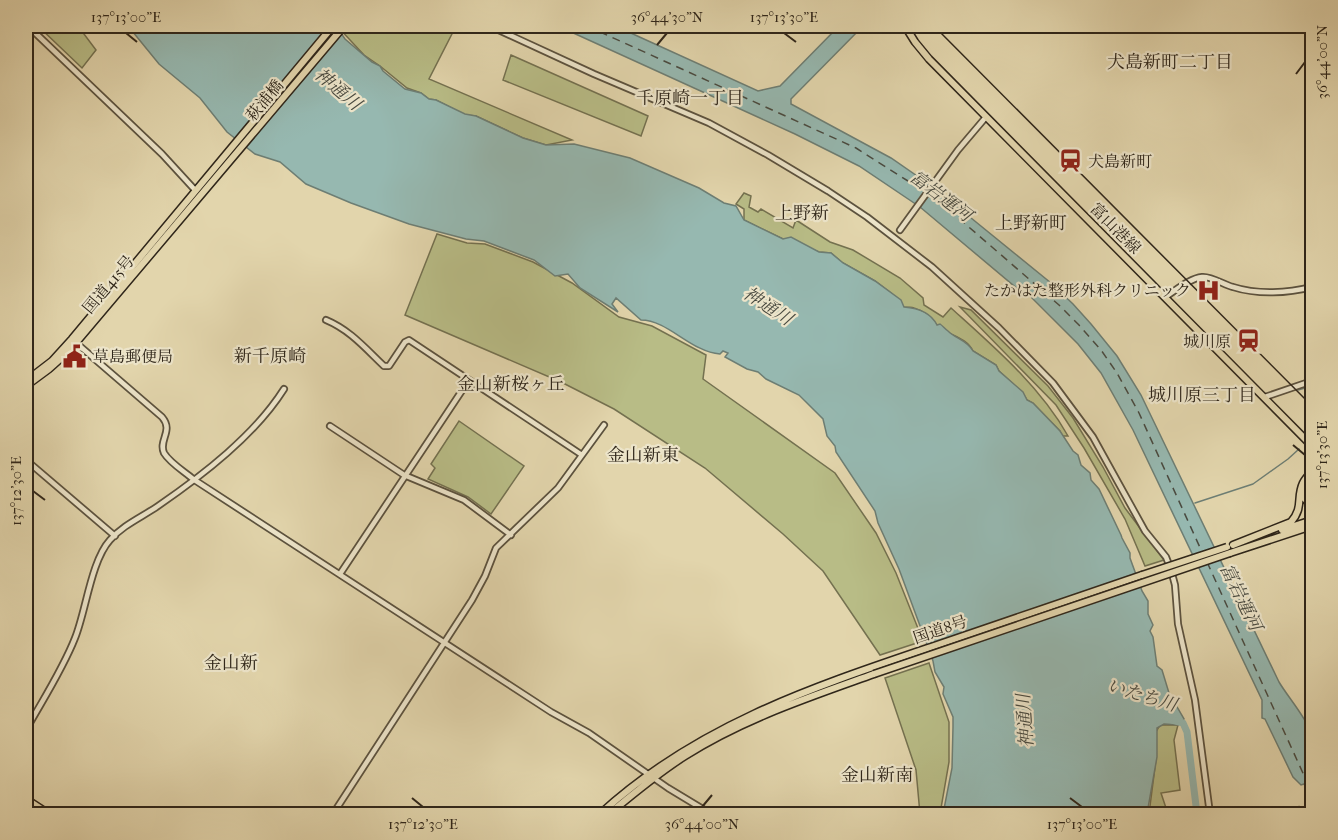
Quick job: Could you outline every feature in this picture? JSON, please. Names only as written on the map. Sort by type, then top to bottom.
[{"type":"main road","name":"萩浦橋","points":[[197,188],[333,26]]},
{"type":"main road","name":"萩浦橋","points":[[205,191],[344,26]]},
{"type":"main road","name":"富山港線","points":[[905,26],[928,59],[1312,446]]},
{"type":"main road","name":"国道415号","points":[[148,253],[197,188]]},
{"type":"main road","name":"国道415号","points":[[26,386],[49,369],[148,253],[205,191]]},
{"type":"main road","name":"国道415号","points":[[26,381],[74,341]]},
{"type":"main road","points":[[1230,549],[1291,522],[1300,508],[1303,482],[1312,471]]},
{"type":"main road","points":[[1312,477],[1304,491],[1305,499],[1312,506]]},
{"type":"main road","name":"国道8号","points":[[609,814],[651,776],[757,718],[874,674],[1312,520]]},
{"type":"main road","name":"国道8号","points":[[600,814],[678,754],[728,726],[813,688],[1230,549],[1312,528]]},
{"type":"main road","points":[[26,799],[48,814]]},
{"type":"street","points":[[28,26],[197,188]]},
{"type":"street","points":[[490,26],[709,123],[828,191],[932,267],[999,328],[1053,382],[1093,436],[1145,531],[1166,557],[1171,570],[1175,585],[1178,624],[1195,700],[1210,814]]},
{"type":"street","points":[[900,230],[986,117]]},
{"type":"street","points":[[1165,297],[1201,277],[1237,288],[1268,292],[1312,287]]},
{"type":"street","points":[[326,320],[339,325],[384,366],[389,366],[405,342],[409,340],[582,455]]},
{"type":"street","points":[[74,341],[162,417],[168,429],[163,445],[165,453],[193,479],[711,814]]},
{"type":"street","points":[[340,574],[469,380]]},
{"type":"street","points":[[1265,397],[1312,381]]},
{"type":"street","points":[[26,730],[75,639],[102,551],[115,536],[224,456],[273,406],[284,389]]},
{"type":"street","points":[[333,814],[481,584],[496,549],[558,489],[604,425]]},
{"type":"street","points":[[330,426],[404,475],[464,500],[510,535]]},
{"type":"street","points":[[26,460],[115,536]]},
{"type":"green space","points":[[38,26],[78,26],[96,50],[82,68]]},
{"type":"green space","points":[[337,26],[456,26],[429,79],[572,140],[546,145],[523,138],[476,116],[465,115],[436,100],[429,99],[407,88],[364,55]]},
{"type":"green space","points":[[511,55],[648,116],[641,136],[503,80]]},
{"type":"green space","points":[[744,193],[751,196],[749,207],[758,212],[761,209],[793,228],[796,220],[830,242],[853,250],[900,278],[923,298],[924,305],[943,317],[951,308],[1030,384],[1044,400],[1068,436],[1061,436],[1060,431],[1033,403],[1027,400],[996,365],[973,351],[966,342],[941,329],[925,313],[918,309],[904,307],[875,281],[843,263],[831,253],[819,252],[783,239],[744,220],[744,209],[736,204]]},
{"type":"green space","points":[[437,234],[467,243],[485,244],[533,262],[572,283],[619,317],[652,326],[706,355],[703,379],[835,473],[876,533],[896,573],[923,641],[880,655],[823,571],[705,468],[614,409],[561,382],[405,315]]},
{"type":"green space","points":[[960,307],[971,310],[1048,386],[1073,418],[1125,508],[1164,560],[1145,566],[1125,519],[1056,405]]},
{"type":"green space","points":[[459,421],[524,466],[491,514],[468,497],[428,479],[435,468],[431,464]]},
{"type":"green space","points":[[929,663],[949,722],[949,762],[940,814],[920,814],[916,770],[885,678]]},
{"type":"green space","points":[[1160,725],[1178,725],[1174,740],[1180,790],[1161,793],[1167,811],[1149,814],[1156,759],[1156,732]]},
{"type":"water","name":"神通川","points":[[128,26],[336,26],[345,39],[405,89],[421,93],[429,99],[465,114],[476,116],[523,138],[546,145],[574,144],[630,158],[699,188],[724,203],[736,206],[744,220],[783,239],[791,237],[819,252],[831,253],[901,300],[904,307],[927,314],[937,325],[940,324],[968,344],[973,351],[996,365],[999,371],[1023,392],[1027,400],[1033,403],[1060,431],[1078,455],[1081,465],[1090,473],[1091,480],[1099,489],[1130,553],[1142,591],[1148,601],[1148,614],[1153,625],[1150,631],[1157,666],[1162,670],[1169,693],[1184,719],[1178,725],[1164,724],[1157,728],[1157,757],[1147,814],[943,814],[952,768],[953,727],[953,717],[943,694],[944,687],[935,672],[899,569],[878,523],[875,511],[836,452],[835,446],[827,436],[823,419],[799,395],[725,357],[728,353],[709,352],[661,325],[641,320],[616,298],[612,304],[618,312],[580,288],[568,274],[555,276],[534,260],[484,241],[466,239],[409,224],[306,184],[280,162],[255,154],[227,132],[200,98],[159,64]]},
{"type":"water","name":"富岩運河","points":[[558,26],[608,26],[619,33],[622,29],[758,91],[780,86],[839,26],[863,26],[791,99],[791,104],[891,158],[933,187],[1051,283],[1073,304],[1117,356],[1141,395],[1279,682],[1307,725],[1313,745],[1312,779],[1309,782],[1312,789],[1312,801],[1304,784],[1301,785],[1293,777],[1265,719],[1262,718],[1262,700],[1133,430],[1101,373],[1078,344],[1029,295],[1026,296],[920,207],[859,166],[795,134]]},
{"type":"waterway","points":[[1298,390],[1312,386]]},
{"type":"waterway","points":[[1195,503],[1253,484],[1299,449]]},
{"type":"waterway","name":"いたち川","points":[[1172,720],[1183,723],[1187,732],[1197,814]]},
{"type":"waterway","points":[[670,786],[716,814]]},
{"type":"ferry route","points":[[587,26],[856,148],[948,209],[1059,305],[1101,350],[1117,373],[1139,413],[1202,552]]},
{"type":"ferry route","points":[[1207,562],[1312,793]]},
{"type":"tram line","points":[[934,26],[1312,406]]},
{"type":"place","name":"犬島新町","points":[[1070,161]]},
{"type":"place","name":"たかはた整形外科クリニック","points":[[1209,290]]},
{"type":"place","name":"城川原","points":[[1249,341]]},
{"type":"place","name":"草島郵便局","points":[[75,356]]},
{"type":"district","name":"犬島新町二丁目","points":[[1170,62]]},
{"type":"district","name":"千原崎一丁目","points":[[690,98]]},
{"type":"district","name":"上野新","points":[[802,213]]},
{"type":"district","name":"上野新町","points":[[1031,223]]},
{"type":"district","name":"新千原崎","points":[[270,356]]},
{"type":"district","name":"金山新桜ヶ丘","points":[[511,384]]},
{"type":"district","name":"城川原三丁目","points":[[1202,395]]},
{"type":"district","name":"金山新東","points":[[643,455]]},
{"type":"district","name":"金山新","points":[[231,663]]},
{"type":"district","name":"金山新南","points":[[877,775]]}]
